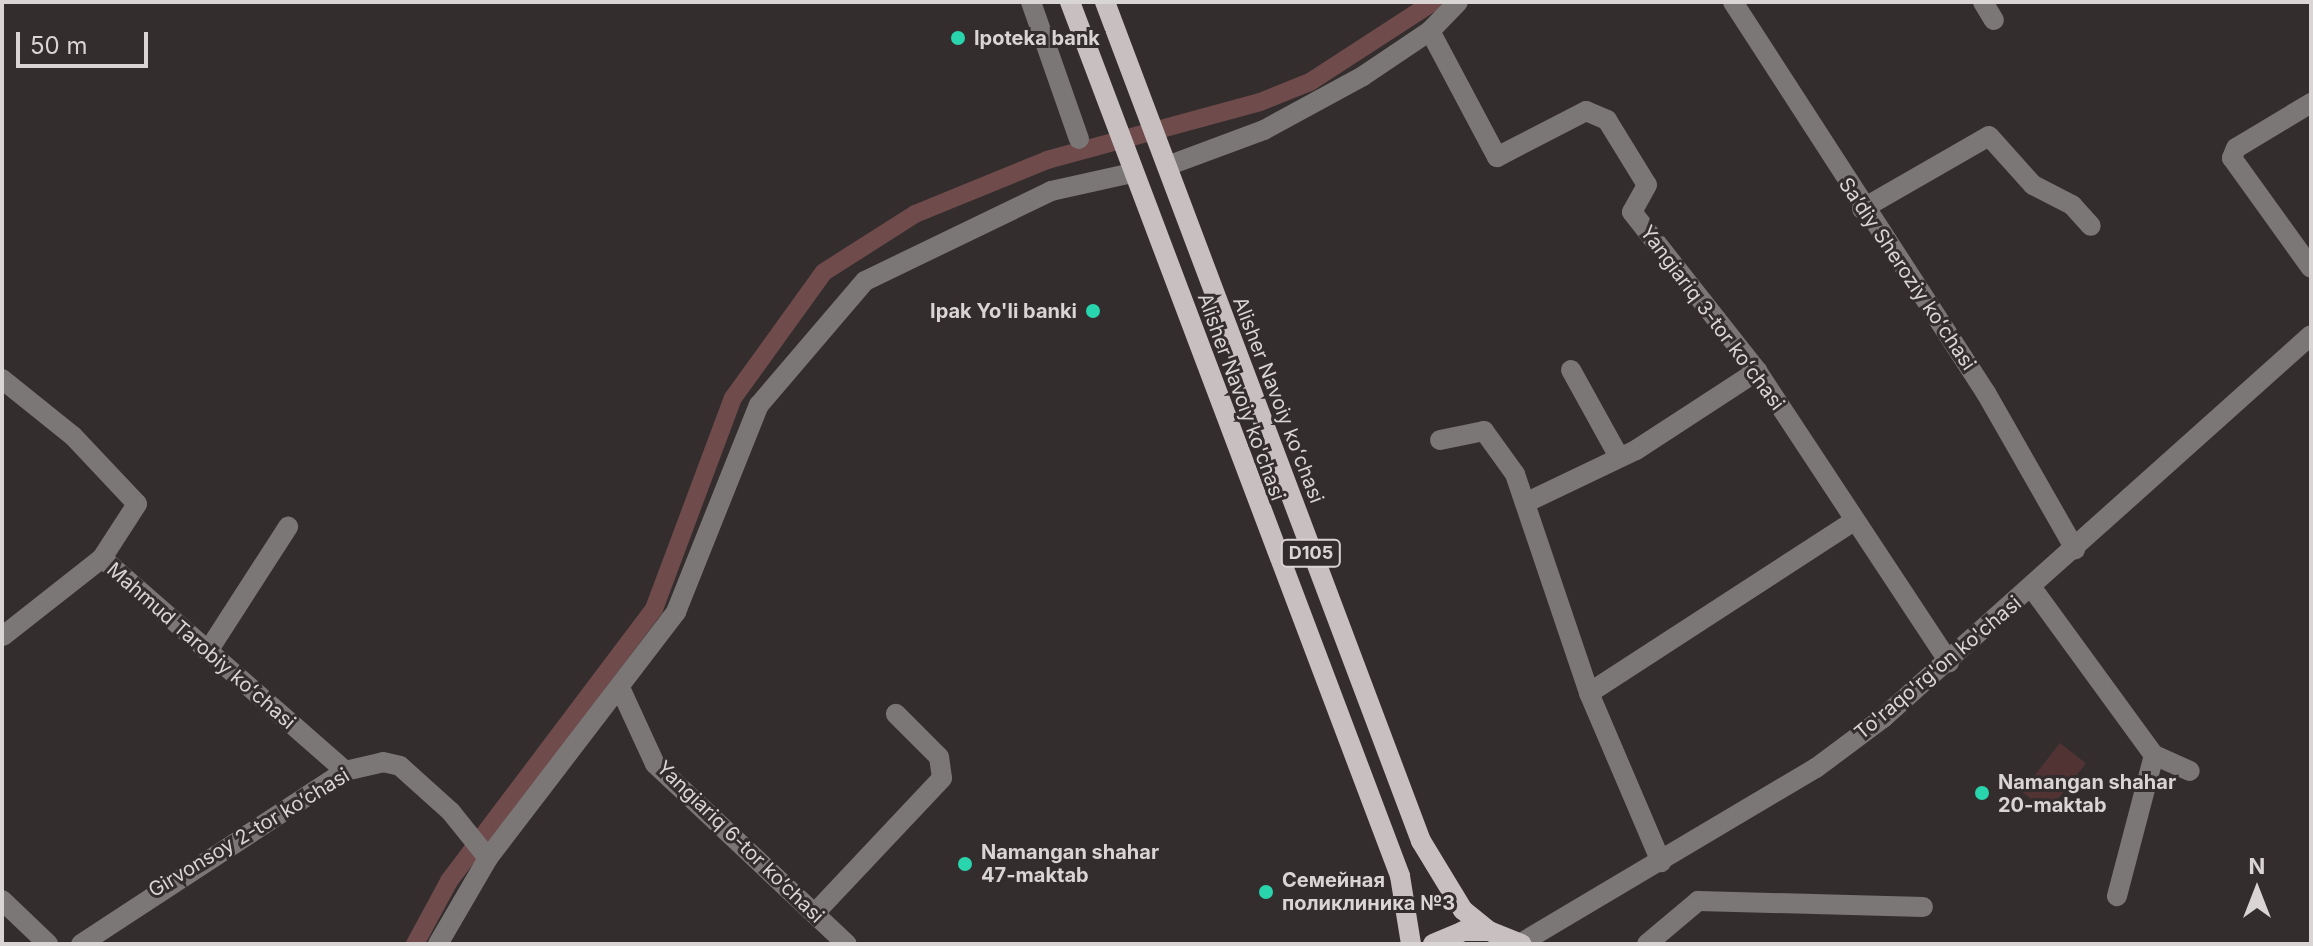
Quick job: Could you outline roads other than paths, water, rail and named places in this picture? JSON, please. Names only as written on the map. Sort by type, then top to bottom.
[{"type":"main road","name":"Alisher Navoiy ko'chasi","points":[[1070,2],[1400,876],[1411,944]]},
{"type":"main road","name":"Alisher Navoiy koʻchasi","points":[[1105,2],[1421,841],[1463,910],[1489,931]]},
{"type":"main road","name":"D105","points":[[1433,944],[1463,931],[1489,931],[1522,944]]},
{"type":"street","points":[[1031,2],[1079,139]]},
{"type":"street","points":[[1164,162],[1264,130],[1430,31],[1458,2]]},
{"type":"street","name":"Saʼdiy Sheroziy koʻchasi","points":[[1733,2],[1862,209],[1986,393],[2075,549]]},
{"type":"street","points":[[1983,2],[1994,20]]},
{"type":"street","name":"Yangiariq 3-tor koʻchasi","points":[[1430,31],[1497,157],[1586,111],[1602,113],[1647,185],[1632,212],[1757,371],[1949,662]]},
{"type":"street","points":[[2311,103],[2236,148],[2232,158],[2311,268]]},
{"type":"street","points":[[1862,209],[1989,136],[2033,185],[2072,205],[2091,226]]},
{"type":"street","points":[[438,944],[486,855],[621,690],[689,590],[759,405],[865,281],[1039,196],[1131,168]]},
{"type":"street","name":"To'raqo'rg'on ko'chasi","points":[[1522,944],[1553,936],[1661,862],[1816,768],[1949,662],[2311,335]]},
{"type":"street","points":[[1571,370],[1619,457]]},
{"type":"street","points":[[1525,503],[1619,457],[1757,371]]},
{"type":"street","name":"Mahmud Tarobiy koʻchasi","points":[[2,379],[73,436],[137,504],[102,558],[345,771]]},
{"type":"street","points":[[1440,440],[1484,431],[1525,503],[1589,693],[1661,862]]},
{"type":"street","points":[[1589,693],[1855,520]]},
{"type":"street","points":[[208,651],[288,527]]},
{"type":"street","points":[[3,636],[102,558]]},
{"type":"street","points":[[2032,588],[2154,755],[2190,771]]},
{"type":"street","name":"Yangiаriq 6-tor koʼchasi","points":[[621,690],[655,764],[847,944]]},
{"type":"street","points":[[815,913],[942,778],[939,757],[896,714]]},
{"type":"street","points":[[2117,896],[2154,755]]},
{"type":"street","name":"Girvonsoy 2-tor koʼchasi","points":[[81,944],[345,771],[400,766],[466,829],[486,855]]},
{"type":"street","points":[[2,900],[48,944]]},
{"type":"street","points":[[1647,944],[1698,901],[1923,907]]},
{"type":"waterway","points":[[415,944],[449,881],[654,609],[733,398],[824,272],[915,214],[1047,160],[1260,102],[1310,82],[1433,2]]},
{"type":"place","name":"Ipoteka bank","points":[[958,38]]},
{"type":"place","name":"Ipak Yo'li banki","points":[[1093,311]]},
{"type":"place","name":"Namangan shahar 20-maktab","points":[[1982,793]]},
{"type":"place","name":"Namangan shahar 47-maktab","points":[[965,864]]},
{"type":"place","name":"Семейная поликлиника №3","points":[[1266,892]]}]
